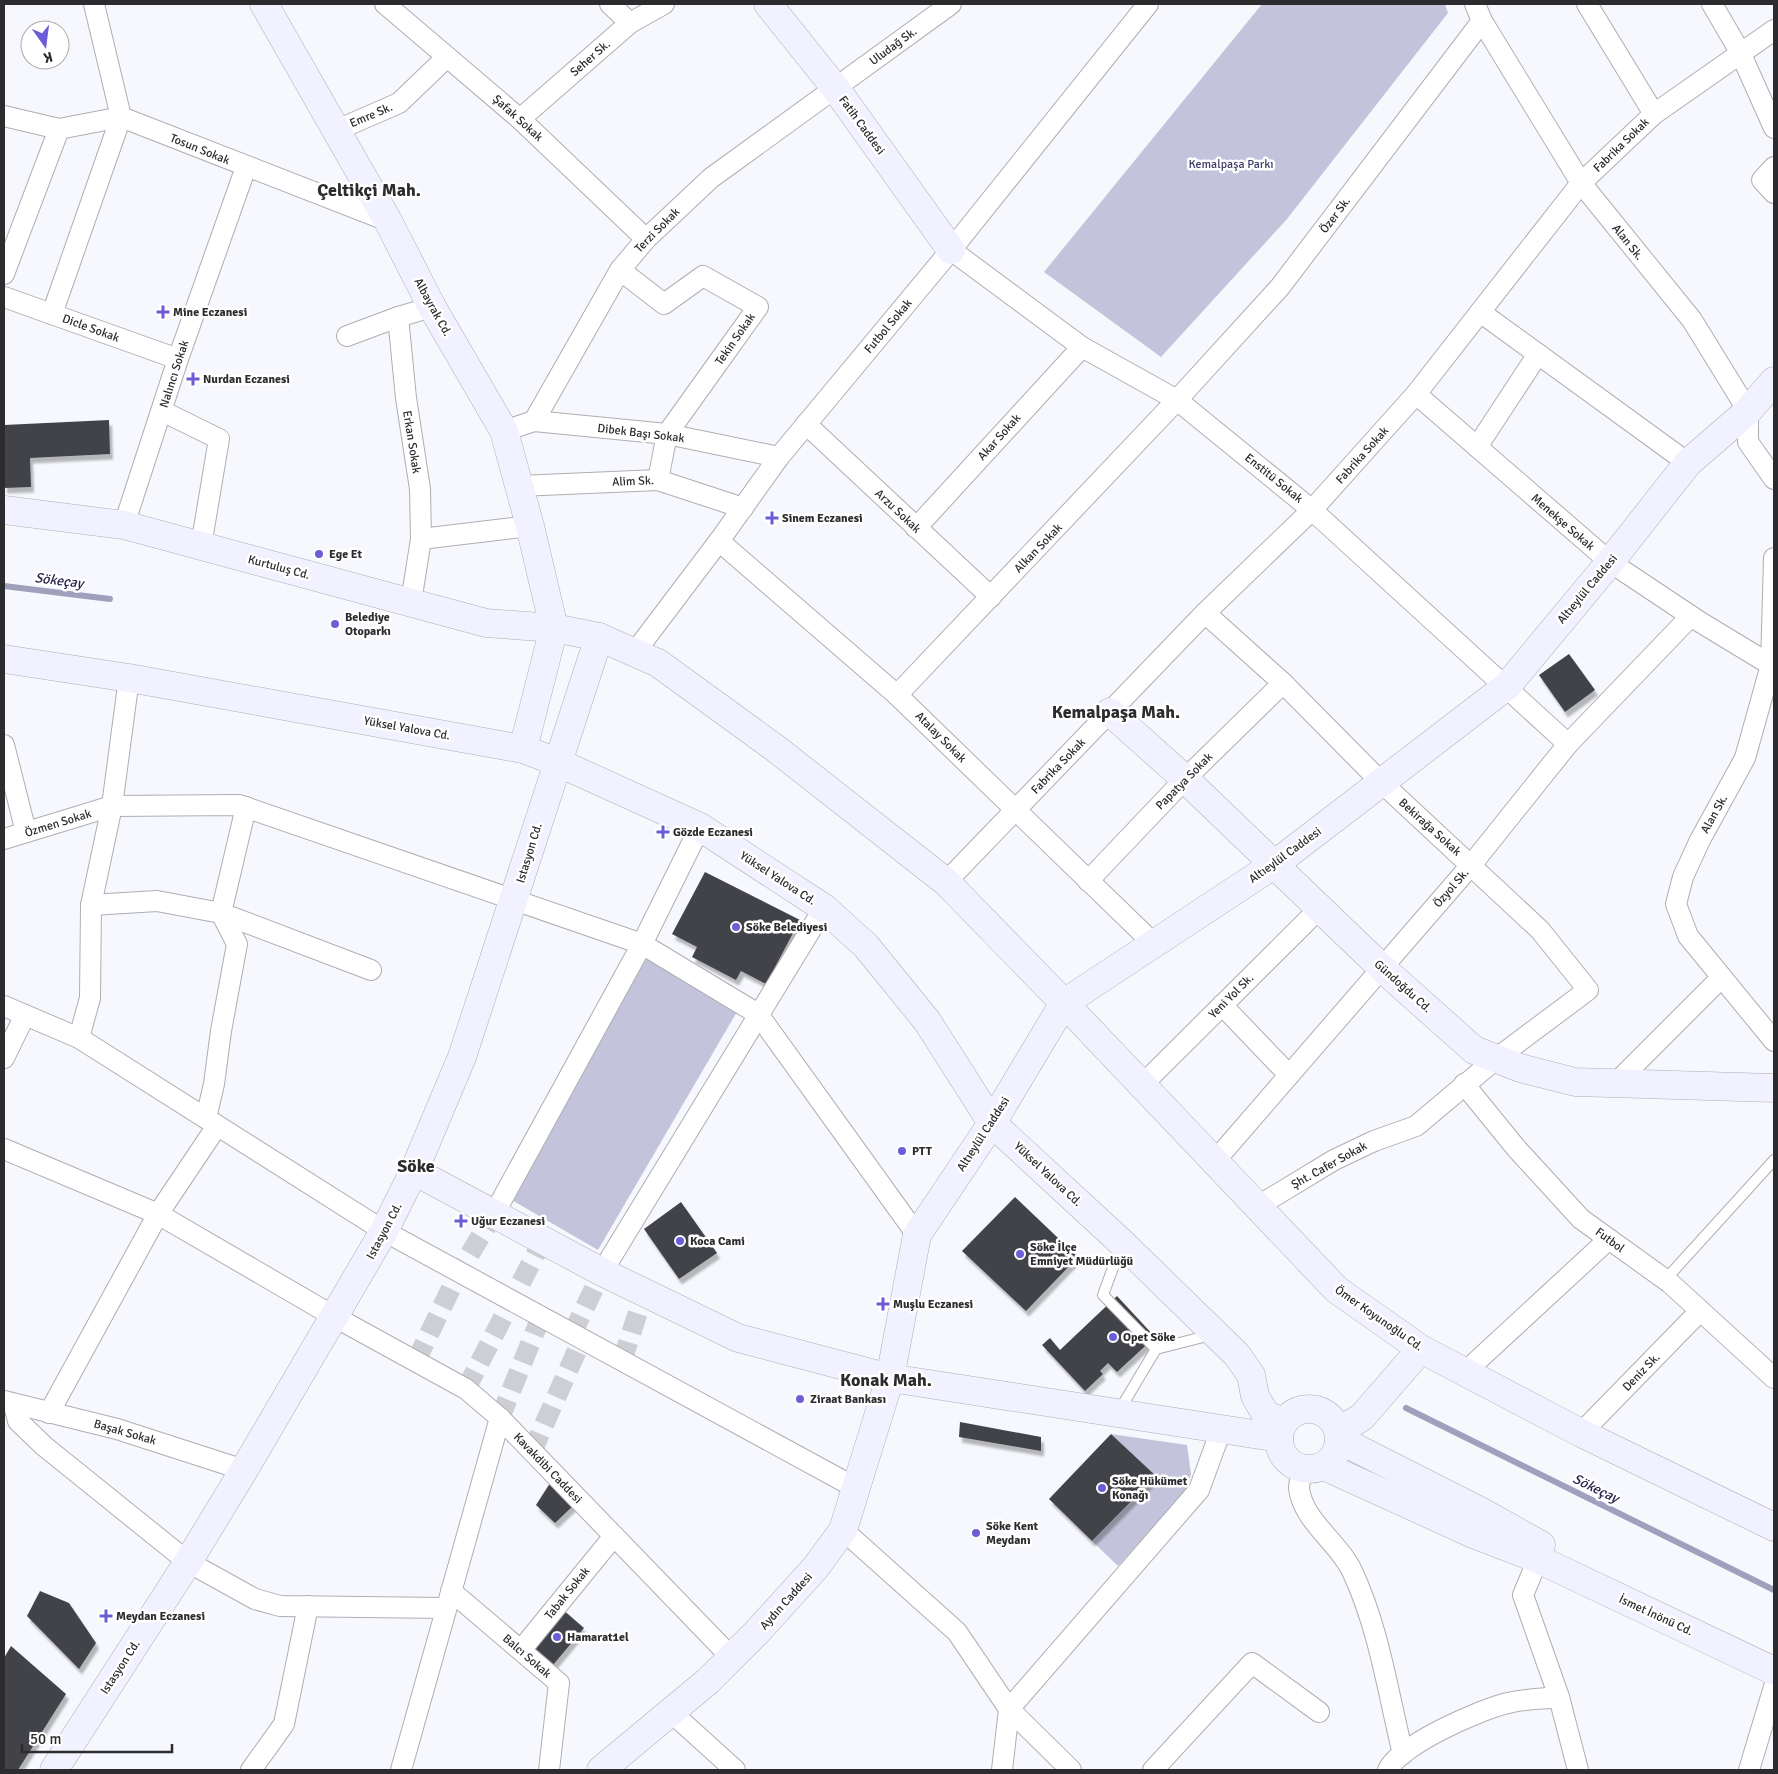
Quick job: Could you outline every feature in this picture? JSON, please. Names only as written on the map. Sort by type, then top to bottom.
[{"type":"main road","name":"Albayrak Cd.","points":[[264,4],[388,221],[432,307],[504,431],[530,526],[554,628]]},
{"type":"main road","name":"Fatih Caddesi","points":[[778,6],[951,250]]},
{"type":"main road","name":"Altıeylül Caddesi","points":[[890,1378],[917,1234],[992,1123],[1064,1003],[1275,864],[1507,686],[1610,562],[1688,463],[1748,411],[1774,381]]},
{"type":"main road","name":"Kurtuluş Cd.","points":[[4,510],[124,525],[486,623],[554,628],[599,637],[658,663],[775,748],[946,882]]},
{"type":"main road","points":[[523,749],[554,628]]},
{"type":"main road","name":"Istasyon Cd.","points":[[54,1770],[188,1562],[244,1470],[384,1231],[414,1171],[462,1057],[599,637]]},
{"type":"main road","name":"Yüksel Yalova Cd.","points":[[4,659],[129,678],[523,749],[558,762],[700,827],[824,908],[866,946],[927,1021],[992,1123],[1122,1243],[1237,1355],[1250,1375],[1255,1396],[1266,1415],[1282,1430]]},
{"type":"main road","name":"Gündoğdu Cd.","points":[[1110,712],[1185,779],[1382,968],[1474,1050],[1520,1068],[1575,1082],[1774,1088]]},
{"type":"main road","name":"Ömer Koyunoğlu Cd.","points":[[946,882],[1337,1290],[1421,1349],[1581,1433],[1774,1527]]},
{"type":"main road","points":[[414,1171],[602,1272],[738,1338],[890,1378],[1221,1430],[1282,1430]]},
{"type":"main road","points":[[1339,1435],[1362,1417],[1421,1349]]},
{"type":"main road","name":"Aydın Caddesi","points":[[601,1770],[672,1713],[732,1658],[816,1568],[843,1530],[890,1378]]},
{"type":"main road","points":[[1313,1468],[1335,1456],[1339,1435],[1335,1422],[1319,1410],[1300,1410],[1282,1430],[1280,1449],[1285,1458],[1293,1465],[1313,1468],[1473,1534],[1539,1552]]},
{"type":"main road","points":[[1339,1435],[1539,1552],[1774,1657]]},
{"type":"main road","name":"İsmet İnönü Cd.","points":[[1539,1552],[1774,1671]]},
{"type":"street","points":[[52,314],[121,117],[94,4]]},
{"type":"street","name":"Şafak Sokak","points":[[385,4],[520,119],[646,239]]},
{"type":"street","points":[[610,4],[630,23]]},
{"type":"street","name":"Seher Sk.","points":[[520,119],[630,23],[664,4]]},
{"type":"street","name":"Uludağ Sk.","points":[[836,89],[951,4]]},
{"type":"street","name":"Futbol Sokak","points":[[635,652],[719,541],[779,457],[951,250],[1148,4]]},
{"type":"street","points":[[1587,4],[1654,114]]},
{"type":"street","points":[[1712,4],[1740,52],[1774,128]]},
{"type":"street","name":"Alan Sk.","points":[[1479,12],[1581,183],[1692,320],[1748,411]]},
{"type":"street","name":"Özer Sk.","points":[[1177,400],[1280,287],[1479,12]]},
{"type":"street","name":"Fabrika Sokak","points":[[946,882],[1205,613],[1312,510],[1416,394],[1581,183],[1654,114],[1774,30]]},
{"type":"street","name":"Emre Sk.","points":[[337,130],[399,104],[447,56]]},
{"type":"street","name":"Terzi Sokak","points":[[534,420],[620,270],[646,239],[711,178],[836,89]]},
{"type":"street","points":[[4,116],[59,130],[121,117]]},
{"type":"street","name":"Tosun Sokak","points":[[121,117],[388,221]]},
{"type":"street","points":[[4,274],[59,130]]},
{"type":"street","name":"Nalıncı Sokak","points":[[124,525],[178,359],[246,167]]},
{"type":"street","points":[[1774,167],[1762,180],[1774,193]]},
{"type":"street","name":"Enstitü Sokak","points":[[951,250],[1082,347],[1177,400],[1312,510],[1507,686],[1568,744]]},
{"type":"street","name":"Tekin Sokak","points":[[620,270],[664,304],[703,276],[758,307],[667,434]]},
{"type":"street","name":"Dicle Sokak","points":[[4,297],[178,359]]},
{"type":"street","points":[[347,336],[398,317],[432,307]]},
{"type":"street","points":[[1480,312],[1688,463]]},
{"type":"street","name":"Erkan Sokak","points":[[398,317],[406,398],[420,489],[421,539],[411,602]]},
{"type":"street","name":"Akar Sokak","points":[[916,528],[1082,347]]},
{"type":"street","points":[[1477,447],[1538,354]]},
{"type":"street","name":"Menekşe Sokak","points":[[1416,394],[1610,562],[1691,616],[1771,665]]},
{"type":"street","name":"Alkan Sokak","points":[[897,695],[1177,400]]},
{"type":"street","points":[[162,411],[219,439],[201,546]]},
{"type":"street","points":[[1748,411],[1748,442],[1774,478]]},
{"type":"street","name":"Dibek Başı Sokak","points":[[504,431],[534,420],[667,434],[779,457]]},
{"type":"street","name":"Arzu Sokak","points":[[806,424],[991,597]]},
{"type":"street","points":[[658,480],[667,434]]},
{"type":"street","name":"Alim Sk.","points":[[519,486],[658,480],[743,508]]},
{"type":"street","points":[[421,539],[530,526]]},
{"type":"street","name":"Atalay Sokak","points":[[719,541],[897,695],[1154,943]]},
{"type":"street","name":"Alan Sk.","points":[[1774,558],[1771,665],[1745,758],[1700,840],[1683,877],[1676,904],[1688,936],[1774,1041]]},
{"type":"street","name":"Bekirağa Sokak","points":[[1205,613],[1283,683],[1382,783],[1472,864],[1540,930],[1588,990],[1497,1058]]},
{"type":"street","name":"Özyol Sk.","points":[[1214,1162],[1472,864],[1568,744],[1691,616]]},
{"type":"street","points":[[79,1038],[90,998],[92,905],[112,806],[129,678]]},
{"type":"street","name":"Papatya Sokak","points":[[1088,881],[1185,779],[1283,683]]},
{"type":"street","points":[[4,745],[26,832]]},
{"type":"street","name":"Özmen Sokak","points":[[4,839],[112,806],[239,804],[642,944],[758,1014]]},
{"type":"street","points":[[49,1413],[158,1214],[212,1122],[214,1084],[221,1031],[237,944],[221,913],[246,807]]},
{"type":"street","points":[[494,1214],[642,944],[700,827]]},
{"type":"street","points":[[92,905],[157,901],[221,913],[371,970]]},
{"type":"street","points":[[602,1272],[824,908]]},
{"type":"street","name":"Yeni Yol Sk.","points":[[1142,1085],[1320,908]]},
{"type":"street","points":[[1616,1083],[1721,978]]},
{"type":"street","points":[[4,1006],[79,1038],[384,1231],[856,1488]]},
{"type":"street","points":[[1222,1006],[1289,1075]]},
{"type":"street","points":[[758,1014],[917,1234]]},
{"type":"street","points":[[4,1058],[25,1015]]},
{"type":"street","name":"Şht. Cafer Sokak","points":[[1258,1206],[1334,1160],[1374,1141],[1416,1126],[1497,1058]]},
{"type":"street","name":"Futbol","points":[[1464,1084],[1516,1148],[1581,1219],[1665,1280],[1774,1378]]},
{"type":"street","name":"Kavakdibi Caddesi","points":[[4,1149],[158,1214],[335,1317],[466,1389],[500,1418],[732,1658]]},
{"type":"street","points":[[1465,1372],[1609,1239]]},
{"type":"street","name":"Deniz Sk.","points":[[1581,1433],[1700,1311]]},
{"type":"street","points":[[6,1402],[18,1421],[44,1446],[188,1562],[255,1599],[280,1606],[448,1600]]},
{"type":"street","name":"Başak Sokak","points":[[6,1402],[117,1428],[244,1470]]},
{"type":"street","points":[[401,1770],[500,1418]]},
{"type":"street","points":[[1002,1770],[1009,1710],[1199,1490],[1221,1430]]},
{"type":"street","points":[[1313,1468],[1299,1487],[1303,1501],[1318,1526],[1352,1569],[1374,1630],[1402,1754]]},
{"type":"street","points":[[843,1530],[957,1632],[1009,1710],[1071,1770]]},
{"type":"street","name":"Tabak Sokak","points":[[520,1650],[614,1536]]},
{"type":"street","points":[[1539,1552],[1523,1595],[1559,1697],[1578,1770]]},
{"type":"street","name":"Balcı Sokak","points":[[448,1600],[520,1650],[559,1683],[550,1770]]},
{"type":"street","points":[[252,1770],[284,1724],[308,1606]]},
{"type":"street","points":[[1153,1770],[1252,1663],[1319,1712]]},
{"type":"street","points":[[1749,1770],[1774,1687]]},
{"type":"street","points":[[1388,1770],[1391,1764],[1418,1742],[1508,1703],[1559,1697]]},
{"type":"street","points":[[672,1713],[735,1770]]},
{"type":"lane","points":[[1665,1280],[1774,1160]]},
{"type":"lane","points":[[1122,1243],[1103,1295],[1156,1349]]},
{"type":"lane","points":[[1117,1414],[1156,1349],[1216,1334]]},
{"type":"green space","name":"Kemalpaşa Parkı","points":[[1262,4],[1445,4],[1448,13],[1287,219],[1161,357],[1044,272]]},
{"type":"green space","points":[[646,959],[738,1010],[598,1250],[510,1199]]},
{"type":"green space","points":[[1111,1434],[1187,1445],[1191,1474],[1187,1490],[1118,1566],[1092,1541],[1156,1476]]},
{"type":"building","points":[[109,420],[110,454],[30,458],[31,487],[4,488],[4,425]]},
{"type":"building","points":[[1569,654],[1595,690],[1565,712],[1539,675]]},
{"type":"building","name":"Söke Belediyesi","points":[[705,872],[800,920],[766,984],[741,971],[736,980],[692,957],[697,947],[672,934]]},
{"type":"building","name":"Söke İlçe Emniyet Müdürlüğü","points":[[1015,1197],[1078,1257],[1026,1311],[962,1251]]},
{"type":"building","name":"Koca Cami","points":[[681,1202],[717,1253],[679,1279],[644,1229]]},
{"type":"building","points":[[1117,1296],[1155,1337],[1117,1372],[1108,1363],[1100,1371],[1103,1374],[1085,1391],[1042,1345],[1050,1338],[1060,1350]]},
{"type":"building","points":[[960,1422],[1041,1437],[1041,1451],[959,1437]]},
{"type":"building","name":"Söke Hükümet Konağı","points":[[1111,1434],[1156,1476],[1092,1541],[1049,1499]]},
{"type":"building","points":[[552,1480],[575,1504],[555,1523],[536,1505]]},
{"type":"building","points":[[40,1591],[69,1603],[96,1643],[79,1669],[27,1616]]},
{"type":"building","name":"Hamarat1el","points":[[561,1608],[584,1628],[553,1665],[529,1646]]},
{"type":"building","points":[[11,1646],[66,1694],[18,1770],[4,1770],[4,1658]]},
{"type":"waterway","name":"Sökeçay","points":[[4,586],[110,599]]},
{"type":"waterway","name":"Sökeçay","points":[[1406,1408],[1774,1590]]},
{"type":"tunnel","points":[[416,1361],[459,1272],[494,1214]]},
{"type":"tunnel","points":[[466,1389],[543,1240]]},
{"type":"tunnel","points":[[572,1334],[602,1272]]},
{"type":"tunnel","points":[[622,1361],[645,1291]]},
{"type":"tunnel","points":[[500,1418],[541,1317]]},
{"type":"tunnel","points":[[532,1452],[582,1339]]},
{"type":"place","name":"Mine Eczanesi","points":[[163,312]]},
{"type":"place","name":"Nurdan Eczanesi","points":[[193,379]]},
{"type":"place","name":"Sinem Eczanesi","points":[[772,518]]},
{"type":"place","name":"Ege Et","points":[[319,554]]},
{"type":"place","name":"Belediye Otoparkı","points":[[335,624]]},
{"type":"place","name":"Gözde Eczanesi","points":[[663,832]]},
{"type":"place","name":"Söke Belediyesi","points":[[736,927]]},
{"type":"place","name":"PTT","points":[[902,1151]]},
{"type":"place","name":"Uğur Eczanesi","points":[[461,1221]]},
{"type":"place","name":"Koca Cami","points":[[680,1241]]},
{"type":"place","name":"Söke İlçe Emniyet Müdürlüğü","points":[[1020,1254]]},
{"type":"place","name":"Muşlu Eczanesi","points":[[883,1304]]},
{"type":"place","name":"Opet Söke","points":[[1113,1337]]},
{"type":"place","name":"Ziraat Bankası","points":[[800,1399]]},
{"type":"place","name":"Söke Hükümet Konağı","points":[[1102,1488]]},
{"type":"place","name":"Söke Kent Meydanı","points":[[976,1533]]},
{"type":"place","name":"Meydan Eczanesi","points":[[106,1616]]},
{"type":"place","name":"Hamarat1el","points":[[557,1637]]},
{"type":"district","name":"Çeltikçi Mah.","points":[[369,190]]},
{"type":"district","name":"Kemalpaşa Mah.","points":[[1116,712]]},
{"type":"district","name":"Söke","points":[[416,1166]]},
{"type":"district","name":"Konak Mah.","points":[[886,1380]]}]
